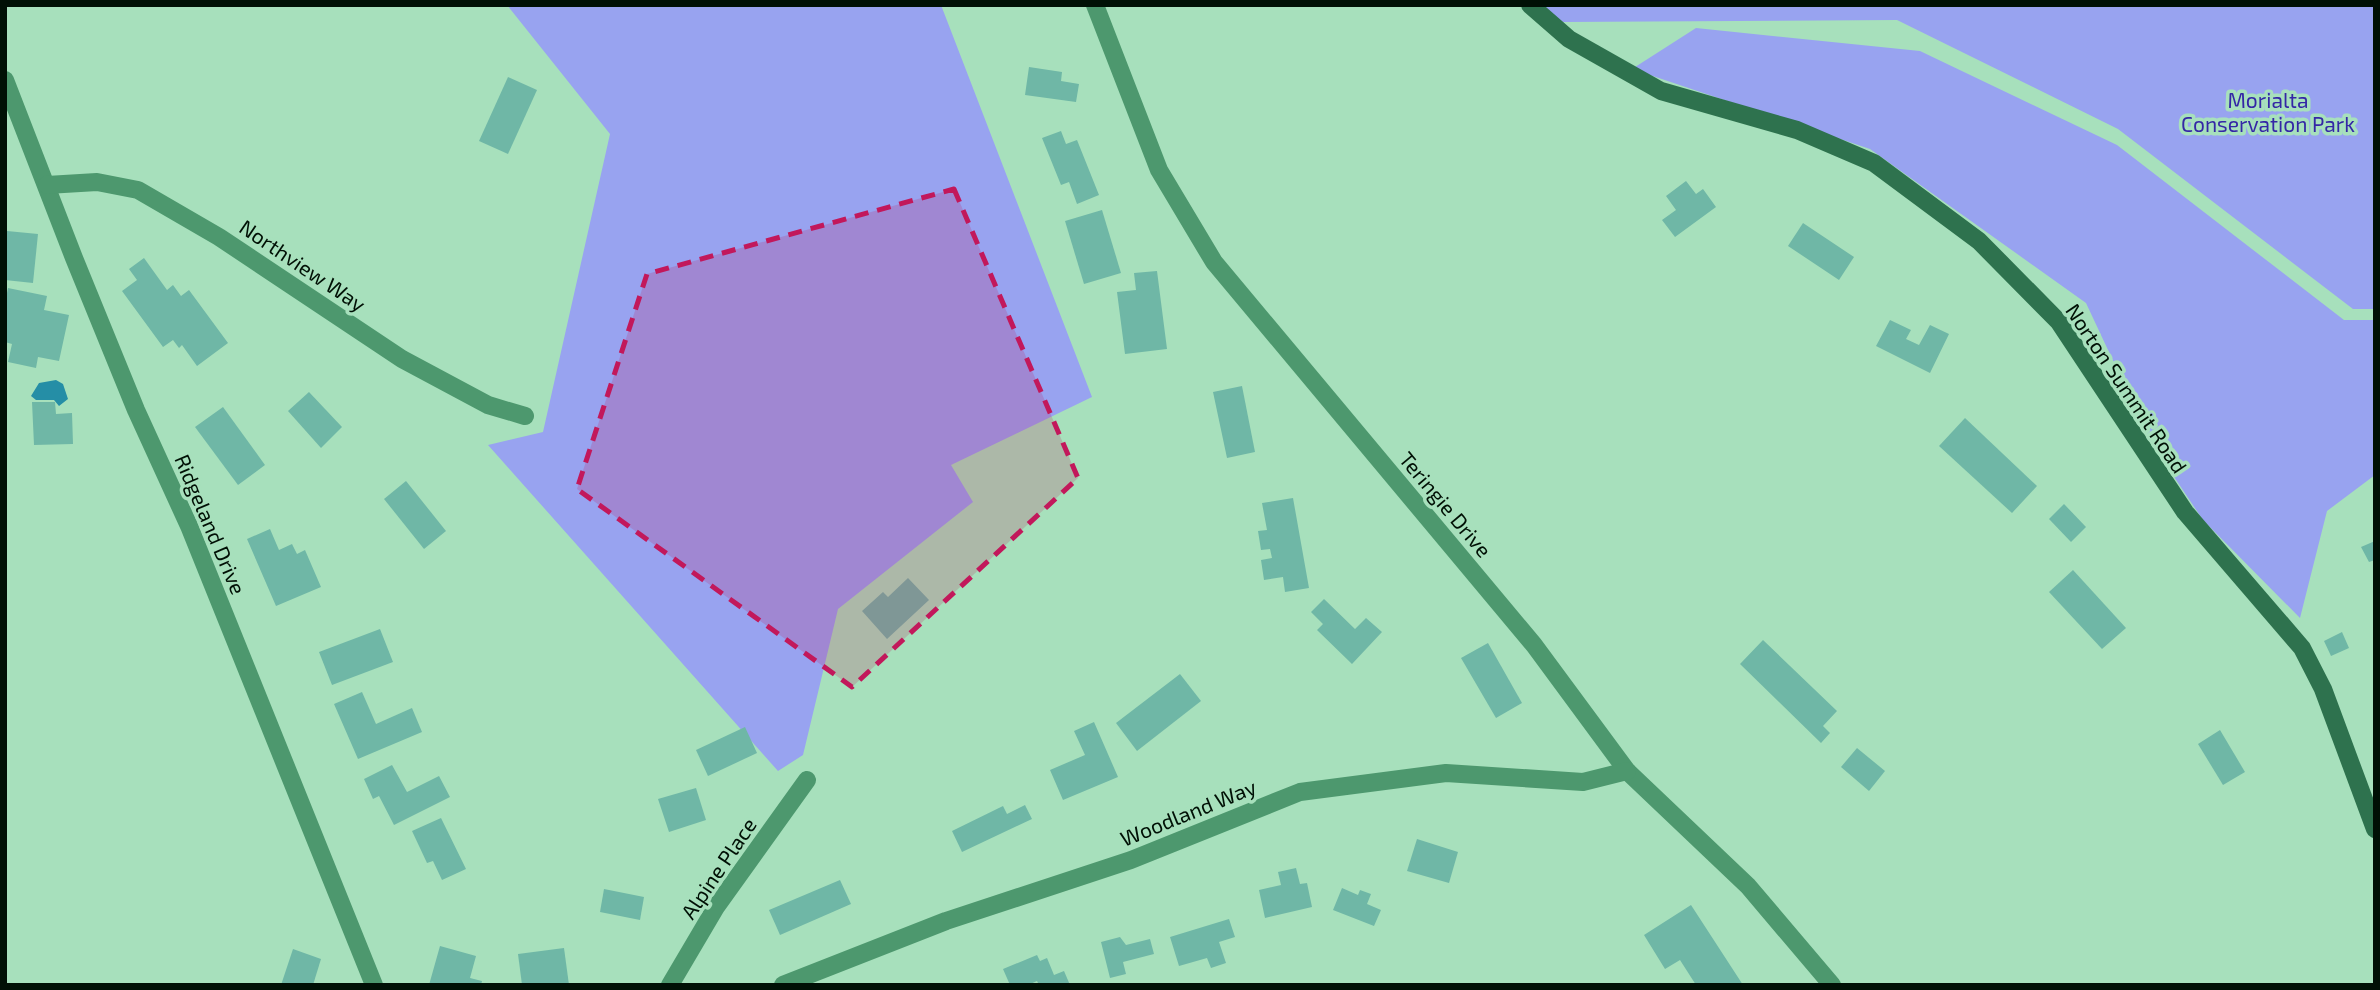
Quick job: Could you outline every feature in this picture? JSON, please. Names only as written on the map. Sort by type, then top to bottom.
[{"type":"main road","name":"Norton Summit Road","points":[[1530,5],[1569,39],[1661,91],[1797,130],[1874,163],[1979,241],[2059,322],[2185,512],[2302,648],[2323,688],[2375,829]]},
{"type":"street","name":"Teringie Drive","points":[[1095,5],[1159,170],[1214,262],[1534,645],[1627,771],[1748,886],[1832,985]]},
{"type":"street","name":"Ridgeland Drive","points":[[5,80],[79,271],[136,410],[194,538],[374,985]]},
{"type":"street","name":"Northview Way","points":[[47,185],[97,182],[138,190],[219,237],[402,359],[488,405],[525,416]]},
{"type":"street","name":"Woodland Way","points":[[783,985],[946,921],[1131,860],[1300,792],[1446,773],[1583,782],[1627,771]]},
{"type":"street","name":"Alpine Place","points":[[670,985],[716,907],[807,780]]},
{"type":"highlighted area","points":[[954,189],[1078,478],[852,687],[577,489],[647,274]]},
{"type":"green space","points":[[507,5],[941,5],[1092,397],[951,465],[973,502],[838,609],[803,755],[778,771],[488,445],[543,432],[610,134]]},
{"type":"green space","name":"Morialta Conservation Park","points":[[1539,5],[2375,5],[2375,309],[2353,309],[2118,129],[1897,20],[1563,22]]},
{"type":"green space","points":[[1696,28],[1920,51],[2117,145],[2344,320],[2375,320],[2375,475],[2327,511],[2300,618],[2203,520],[2152,444],[2086,303],[1870,149],[1632,69]]},
{"type":"shaded area","points":[[56,380],[63,384],[68,399],[59,406],[54,400],[36,400],[31,396],[39,383]]},
{"type":"building","points":[[1029,67],[1062,72],[1061,81],[1079,84],[1076,102],[1025,95]]},
{"type":"building","points":[[508,77],[537,90],[508,154],[479,141]]},
{"type":"building","points":[[1061,131],[1066,144],[1077,140],[1099,195],[1077,204],[1069,182],[1061,185],[1042,138]]},
{"type":"building","points":[[1686,181],[1696,194],[1703,189],[1716,207],[1675,237],[1662,220],[1676,210],[1666,196]]},
{"type":"building","points":[[1102,210],[1121,273],[1084,284],[1065,221]]},
{"type":"building","points":[[1803,223],[1854,257],[1839,280],[1788,246]]},
{"type":"building","points":[[7,231],[38,234],[33,283],[5,280]]},
{"type":"building","points":[[144,258],[167,290],[173,285],[181,296],[189,290],[228,343],[197,366],[182,345],[179,348],[173,340],[163,347],[122,291],[137,280],[129,269]]},
{"type":"building","points":[[1157,271],[1167,349],[1125,354],[1117,292],[1136,290],[1134,273]]},
{"type":"building","points":[[8,288],[47,296],[44,310],[69,315],[59,361],[38,357],[36,368],[8,362],[12,344],[5,342],[5,303]]},
{"type":"building","points":[[1890,320],[1911,330],[1906,339],[1919,345],[1930,325],[1949,334],[1930,373],[1876,346]]},
{"type":"building","points":[[1242,386],[1255,452],[1227,458],[1213,392]]},
{"type":"building","points":[[309,392],[342,427],[321,448],[288,411]]},
{"type":"building","points":[[32,402],[55,402],[56,414],[72,413],[73,444],[34,445]]},
{"type":"building","points":[[223,407],[265,465],[238,485],[195,427]]},
{"type":"building","points":[[1965,418],[2037,486],[2012,513],[1939,446]]},
{"type":"building","points":[[406,481],[446,531],[424,549],[384,499]]},
{"type":"building","points":[[1293,498],[1309,588],[1285,592],[1283,577],[1264,580],[1261,560],[1272,558],[1270,549],[1261,550],[1258,531],[1267,530],[1262,503]]},
{"type":"building","points":[[2064,504],[2086,527],[2071,542],[2049,519]]},
{"type":"building","points":[[270,529],[279,550],[292,544],[297,554],[305,550],[321,587],[276,606],[247,539]]},
{"type":"building","points":[[2375,541],[2375,560],[2369,562],[2361,547]]},
{"type":"building","points":[[2073,570],[2126,628],[2102,649],[2049,592]]},
{"type":"building","points":[[908,578],[929,600],[887,639],[862,611],[883,592],[888,597]]},
{"type":"building","points":[[1324,599],[1355,629],[1366,618],[1382,632],[1352,664],[1317,630],[1323,624],[1311,612]]},
{"type":"building","points":[[380,629],[393,662],[332,685],[319,652]]},
{"type":"building","points":[[2342,632],[2349,648],[2331,656],[2324,641]]},
{"type":"building","points":[[1763,640],[1837,711],[1823,726],[1830,733],[1821,743],[1740,664]]},
{"type":"building","points":[[1488,643],[1522,703],[1496,718],[1461,658]]},
{"type":"building","points":[[1180,674],[1201,701],[1137,751],[1116,723]]},
{"type":"building","points":[[362,692],[376,724],[412,708],[422,732],[358,759],[334,704]]},
{"type":"building","points":[[1094,722],[1118,777],[1063,800],[1050,770],[1085,755],[1074,731]]},
{"type":"building","points":[[745,727],[757,753],[708,776],[696,750]]},
{"type":"building","points":[[2220,730],[2245,772],[2223,785],[2198,744]]},
{"type":"building","points":[[1857,748],[1885,771],[1869,791],[1841,767]]},
{"type":"building","points":[[392,765],[407,792],[439,776],[450,797],[394,825],[379,796],[373,799],[364,779]]},
{"type":"building","points":[[696,788],[706,820],[669,832],[658,799]]},
{"type":"building","points":[[1025,805],[1032,819],[962,852],[952,831],[1003,806],[1007,814]]},
{"type":"building","points":[[441,818],[466,869],[442,880],[433,861],[427,863],[412,831]]},
{"type":"building","points":[[1417,839],[1458,852],[1449,883],[1407,871]]},
{"type":"building","points":[[1296,868],[1300,884],[1307,883],[1312,907],[1265,918],[1259,890],[1281,885],[1278,872]]},
{"type":"building","points":[[840,880],[851,904],[780,935],[769,910]]},
{"type":"building","points":[[1342,888],[1358,895],[1360,890],[1371,894],[1367,904],[1381,910],[1374,926],[1333,910]]},
{"type":"building","points":[[604,889],[644,897],[640,920],[600,912]]},
{"type":"building","points":[[1691,905],[1743,985],[1696,985],[1680,960],[1665,969],[1644,935]]},
{"type":"building","points":[[1229,919],[1235,937],[1219,942],[1226,963],[1211,968],[1207,958],[1179,966],[1170,937]]},
{"type":"building","points":[[1120,937],[1126,945],[1150,939],[1154,954],[1123,962],[1126,974],[1110,978],[1101,942]]},
{"type":"building","points":[[440,946],[476,956],[470,978],[482,981],[481,985],[429,985]]},
{"type":"building","points":[[564,948],[569,985],[522,985],[518,954]]},
{"type":"building","points":[[293,949],[321,959],[313,985],[281,985]]},
{"type":"building","points":[[1037,955],[1040,961],[1047,958],[1054,975],[1064,971],[1070,985],[1039,985],[1037,981],[1028,985],[1010,985],[1003,969]]}]
